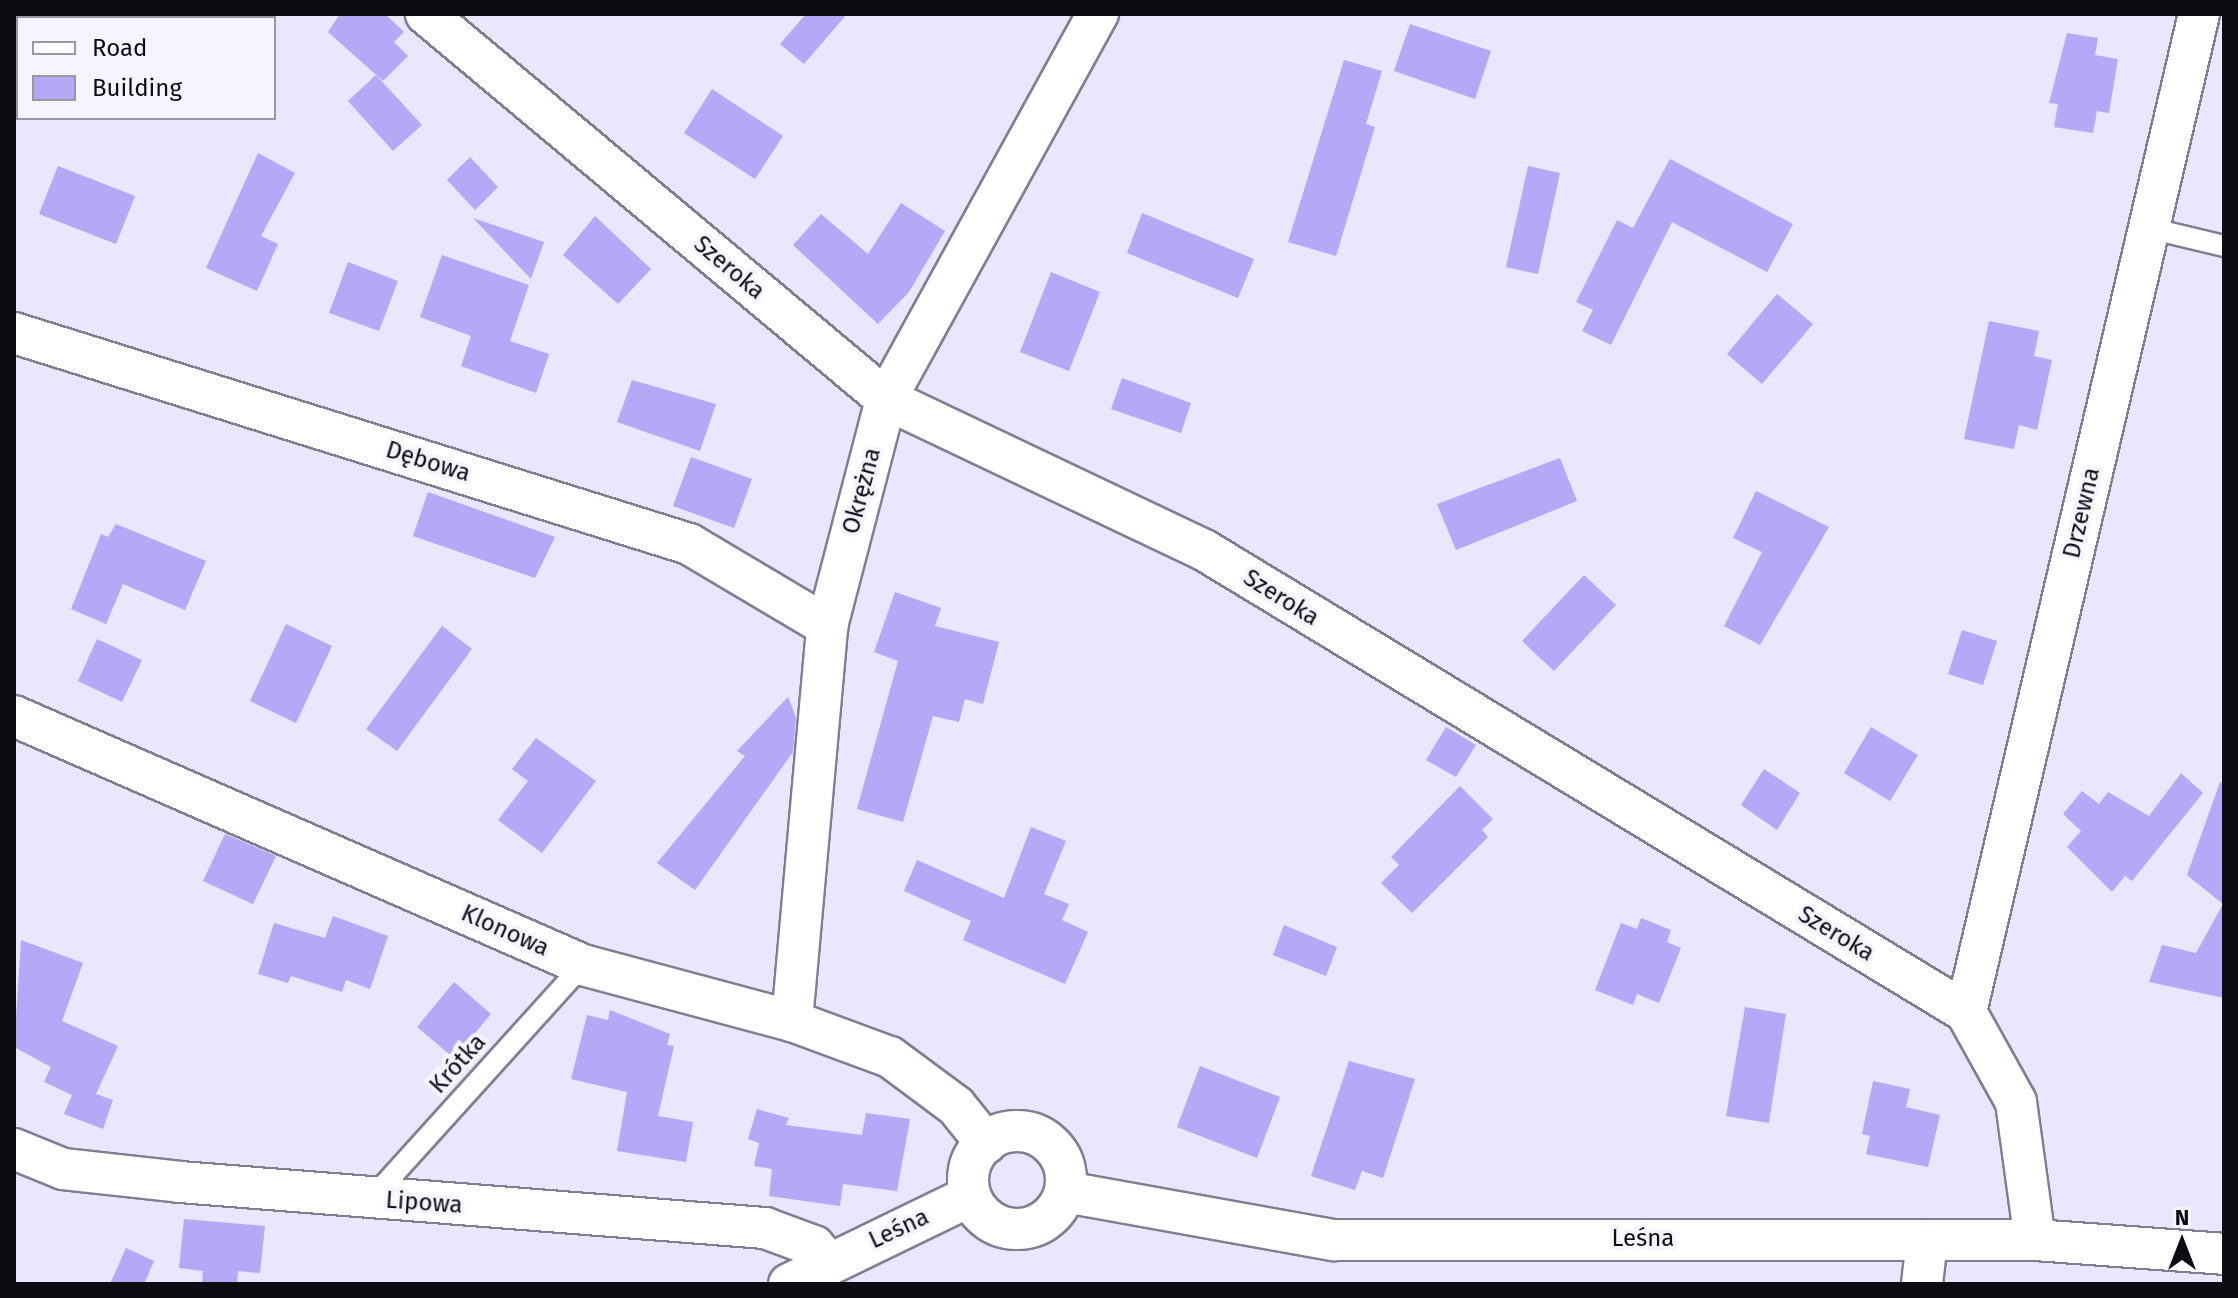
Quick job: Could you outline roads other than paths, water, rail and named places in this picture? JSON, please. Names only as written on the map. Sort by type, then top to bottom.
[{"type":"street","name":"Szeroka","points":[[426,14],[886,399],[1204,550],[1966,1012],[2016,1102],[2035,1240]]},
{"type":"street","name":"Okrężna","points":[[792,1021],[827,626],[886,399],[1098,14]]},
{"type":"street","name":"Drzewna","points":[[1966,1012],[2199,14]]},
{"type":"street","name":"Dębowa","points":[[14,333],[689,544],[827,626]]},
{"type":"street","name":"Klonowa","points":[[14,716],[583,965],[792,1021],[890,1057],[956,1106],[986,1143]]},
{"type":"street","points":[[1014,1131],[1044,1138],[1063,1162],[1066,1192],[1050,1218],[1020,1230],[989,1221],[970,1196],[970,1167],[986,1143],[1014,1131]]},
{"type":"street","name":"Lipowa","points":[[14,1149],[63,1169],[372,1199],[765,1228],[814,1246],[829,1263]]},
{"type":"street","name":"Leśna","points":[[1066,1192],[1334,1240],[2035,1240],[2224,1254]]},
{"type":"street","name":"Leśna","points":[[789,1284],[970,1196]]},
{"type":"street","points":[[1922,1284],[1927,1240]]},
{"type":"lane","points":[[2149,228],[2224,246]]},
{"type":"lane","name":"Krótka","points":[[372,1199],[583,965]]}]
